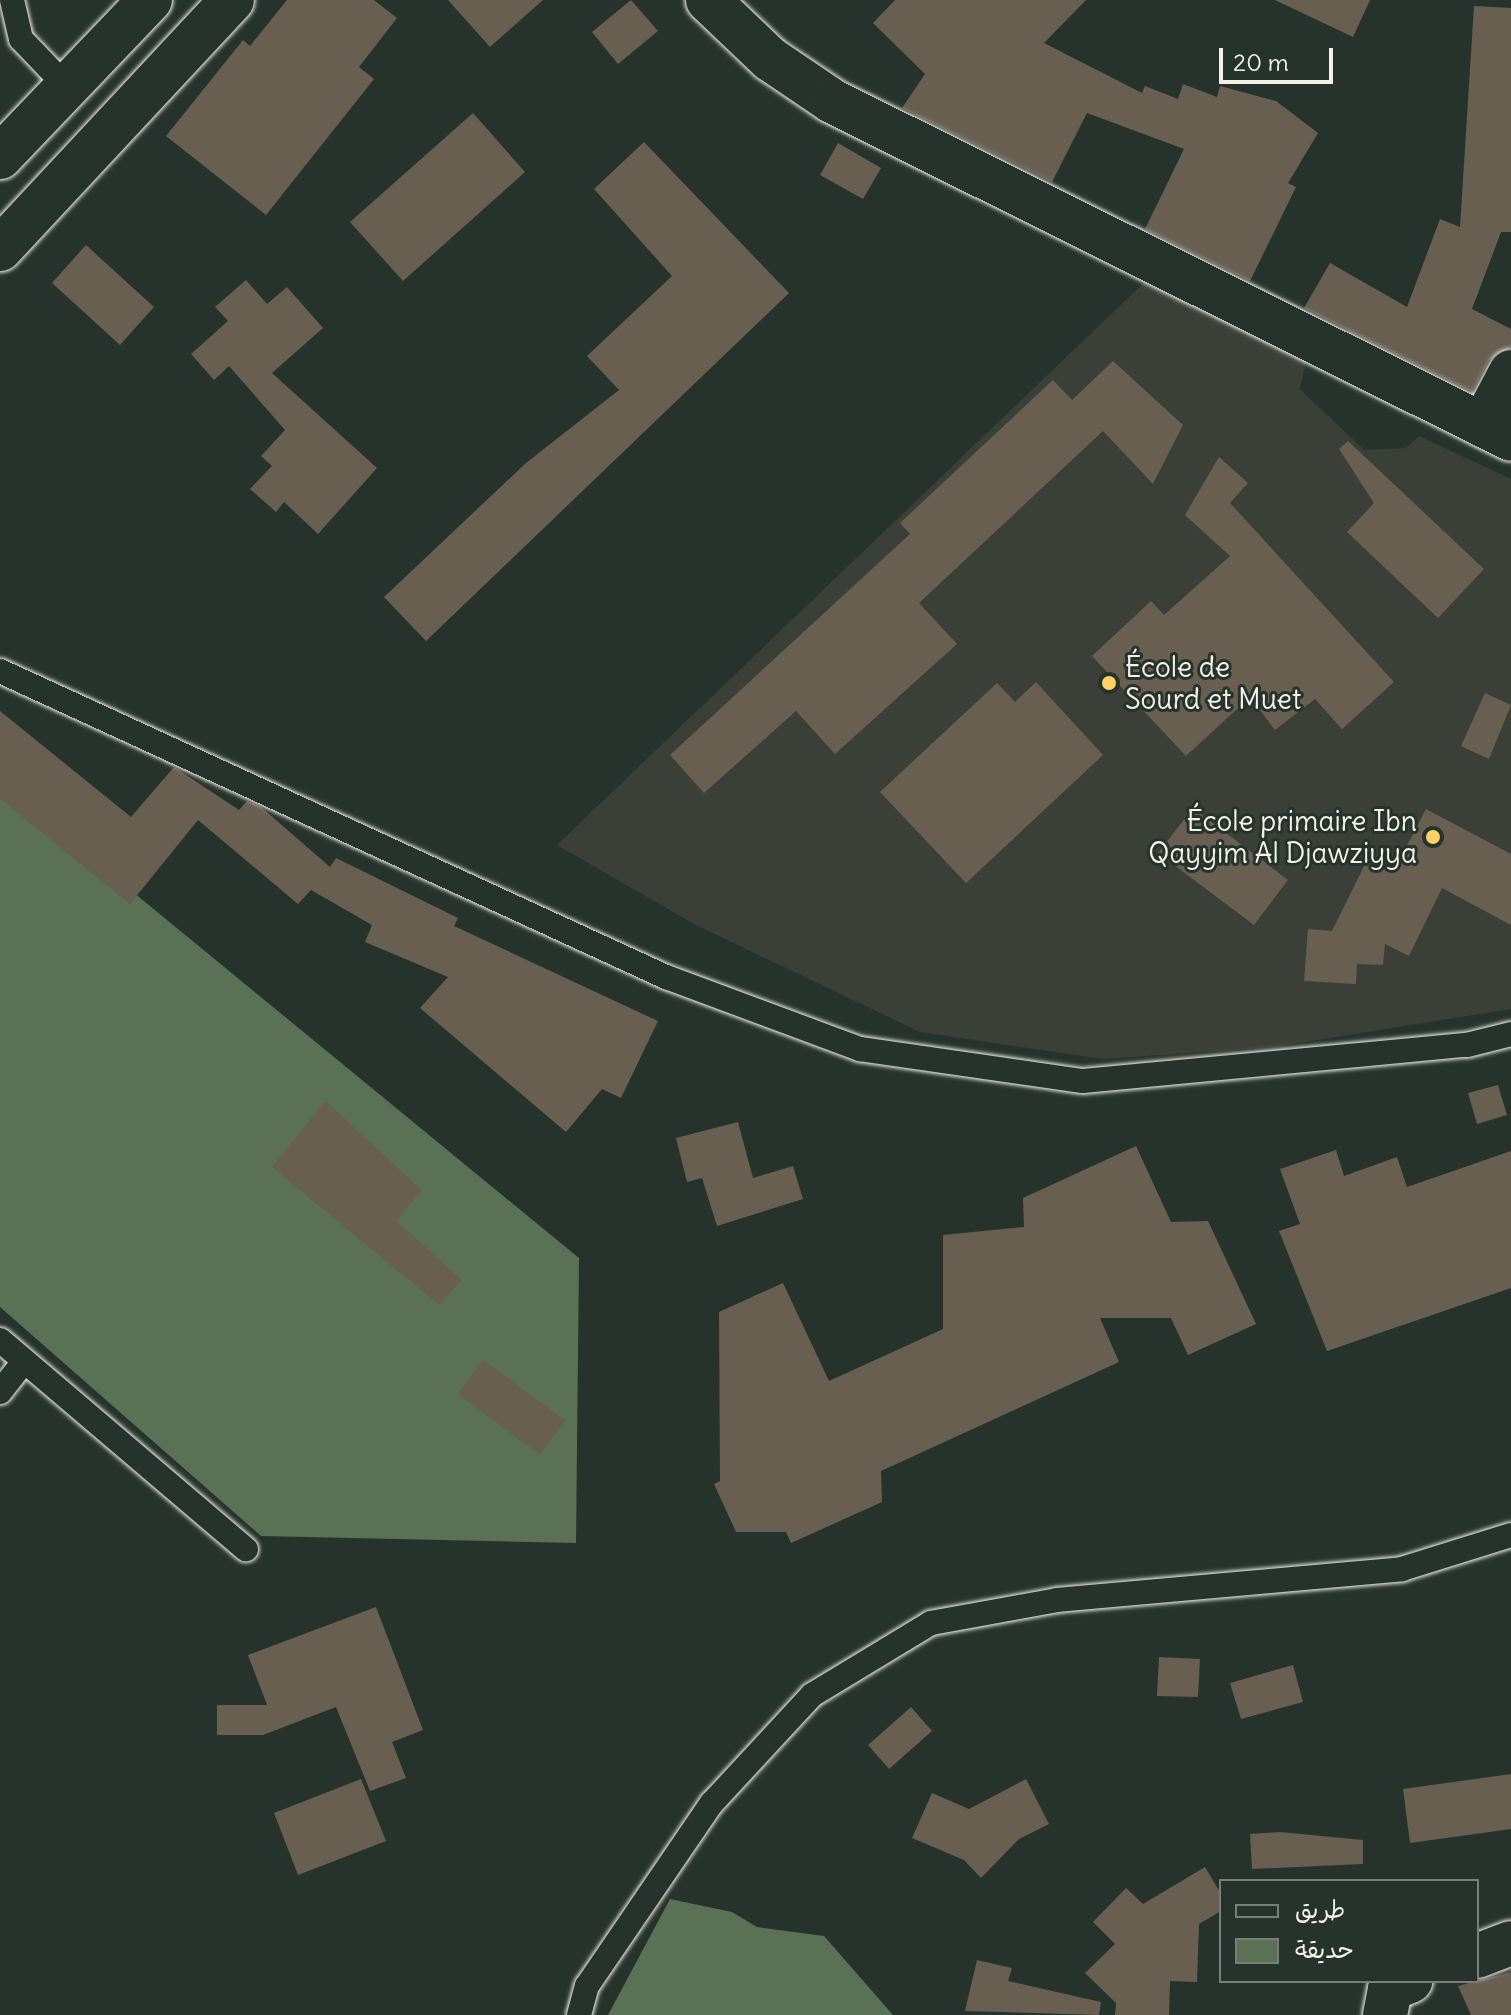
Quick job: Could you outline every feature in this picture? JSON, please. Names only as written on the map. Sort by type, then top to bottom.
[{"type":"street","points":[[0,157],[150,0]]},
{"type":"street","points":[[0,249],[232,0]]},
{"type":"street","points":[[708,0],[770,59],[832,101],[1497,432],[1511,372]]},
{"type":"street","points":[[1479,1955],[1511,1943]]},
{"type":"street","points":[[1385,2015],[1390,1989],[1405,1983]]},
{"type":"lane","points":[[12,0],[21,39],[68,88]]},
{"type":"lane","points":[[0,671],[666,977],[860,1049],[1083,1081],[1467,1045],[1511,1034]]},
{"type":"lane","points":[[0,1340],[246,1549]]},
{"type":"lane","points":[[0,1392],[24,1361]]},
{"type":"lane","points":[[579,2015],[587,1986],[712,1803],[812,1695],[931,1623],[1057,1600],[1402,1569],[1511,1535]]},
{"type":"shaded area","name":"École de Sourd et Muet","points":[[1152,275],[1306,362],[1300,389],[1364,450],[1406,448],[1419,436],[1511,479],[1511,1009],[1273,1047],[1103,1059],[920,1032],[696,925],[557,845]]},
{"type":"green space","points":[[0,783],[579,1258],[576,1543],[261,1536],[0,1307]]},
{"type":"green space","points":[[670,1899],[732,1912],[757,1927],[824,1936],[893,2015],[608,2015]]},
{"type":"building","points":[[287,0],[374,0],[397,18],[359,67],[374,79],[266,215],[166,136],[243,40],[250,46]]},
{"type":"building","points":[[448,0],[543,0],[490,47]]},
{"type":"building","points":[[631,0],[658,31],[618,64],[592,32]]},
{"type":"building","points":[[895,0],[1086,0],[1044,43],[1142,93],[1145,86],[1178,99],[1183,84],[1217,97],[1220,86],[1276,101],[1318,133],[1288,183],[1296,187],[1250,281],[1145,229],[1184,149],[1087,113],[1052,182],[902,108],[925,74],[873,23]]},
{"type":"building","points":[[1275,0],[1370,0],[1353,37]]},
{"type":"building","points":[[1474,6],[1511,8],[1511,232],[1501,232],[1472,309],[1511,329],[1511,347],[1489,360],[1472,392],[1304,308],[1330,263],[1407,307],[1440,219],[1460,227]]},
{"type":"building","points":[[473,113],[525,172],[403,281],[350,222]]},
{"type":"building","points":[[644,142],[789,293],[426,641],[384,597],[526,463],[619,390],[587,356],[672,276],[594,189]]},
{"type":"building","points":[[838,143],[881,168],[863,199],[820,175]]},
{"type":"building","points":[[86,245],[154,307],[120,345],[52,283]]},
{"type":"building","points":[[246,280],[267,304],[287,287],[323,328],[272,373],[377,468],[318,534],[284,502],[276,512],[250,489],[272,466],[261,456],[285,430],[229,366],[214,380],[191,354],[228,321],[215,307]]},
{"type":"building","points":[[1113,361],[1183,425],[1153,484],[1103,431],[919,603],[957,644],[835,754],[796,711],[704,793],[670,755],[910,534],[900,523],[1053,380],[1072,400]]},
{"type":"building","points":[[1348,441],[1484,569],[1438,618],[1347,532],[1374,503],[1339,449]]},
{"type":"building","points":[[1219,457],[1248,483],[1230,503],[1394,682],[1342,729],[1315,699],[1275,730],[1250,697],[1186,756],[1092,656],[1151,601],[1164,615],[1230,556],[1185,515]]},
{"type":"building","points":[[1036,682],[1103,755],[966,883],[880,792],[997,683],[1015,702]]},
{"type":"building","points":[[1485,693],[1511,705],[1489,759],[1461,746]]},
{"type":"building","points":[[0,711],[131,817],[174,767],[239,810],[247,801],[261,807],[330,867],[336,858],[458,918],[454,926],[658,1021],[621,1098],[602,1089],[566,1132],[420,1008],[448,977],[365,942],[372,925],[311,890],[298,904],[198,820],[130,904],[0,799]]},
{"type":"building","points":[[1193,808],[1288,880],[1254,925],[1158,853]]},
{"type":"building","points":[[1426,809],[1511,854],[1511,925],[1442,888],[1409,956],[1385,944],[1383,965],[1357,964],[1356,984],[1304,981],[1308,929],[1332,931],[1367,860],[1393,872]]},
{"type":"building","points":[[1498,1085],[1507,1115],[1477,1124],[1468,1093]]},
{"type":"building","points":[[325,1101],[422,1190],[396,1221],[462,1280],[439,1305],[272,1167]]},
{"type":"building","points":[[738,1122],[753,1178],[793,1166],[803,1199],[717,1226],[702,1178],[687,1182],[676,1138]]},
{"type":"building","points":[[1136,1146],[1171,1222],[1208,1221],[1256,1324],[1188,1355],[1171,1318],[1100,1318],[1119,1362],[881,1471],[882,1502],[791,1543],[786,1532],[736,1532],[714,1484],[720,1481],[719,1312],[783,1283],[829,1381],[943,1329],[943,1235],[1024,1227],[1023,1198]]},
{"type":"building","points":[[1336,1150],[1344,1176],[1397,1157],[1407,1187],[1511,1151],[1511,1288],[1327,1351],[1279,1231],[1300,1224],[1280,1169]]},
{"type":"building","points":[[483,1360],[565,1420],[540,1455],[458,1394]]},
{"type":"building","points":[[376,1607],[423,1730],[392,1742],[406,1778],[370,1791],[336,1707],[263,1735],[217,1735],[217,1705],[267,1705],[248,1655]]},
{"type":"building","points":[[1159,1657],[1200,1659],[1198,1697],[1157,1696]]},
{"type":"building","points":[[1293,1665],[1303,1702],[1241,1719],[1230,1683]]},
{"type":"building","points":[[911,1707],[932,1731],[889,1769],[868,1745]]},
{"type":"building","points":[[1511,1774],[1511,1829],[1410,1843],[1403,1789]]},
{"type":"building","points":[[361,1779],[386,1841],[298,1875],[274,1813]]},
{"type":"building","points":[[1026,1779],[1049,1824],[1019,1839],[981,1878],[964,1860],[912,1838],[932,1793],[969,1809]]},
{"type":"building","points":[[1280,1832],[1363,1840],[1363,1864],[1252,1869],[1250,1834]]},
{"type":"building","points":[[1205,1867],[1219,1891],[1219,1912],[1199,1924],[1197,1982],[1170,1981],[1169,2015],[1115,2015],[1116,2003],[1085,1973],[1115,1944],[1093,1922],[1126,1888],[1143,1904]]},
{"type":"building","points":[[977,1960],[1012,1968],[1008,1981],[1101,2002],[1099,2015],[965,2011]]},
{"type":"building","points":[[1511,1972],[1511,2015],[1471,2015],[1458,1986],[1479,1983],[1479,1980]]},
{"type":"place","name":"École de Sourd et Muet","points":[[1109,683]]},
{"type":"place","name":"École primaire Ibn Qayyim Al Djawziyya","points":[[1433,837]]}]
